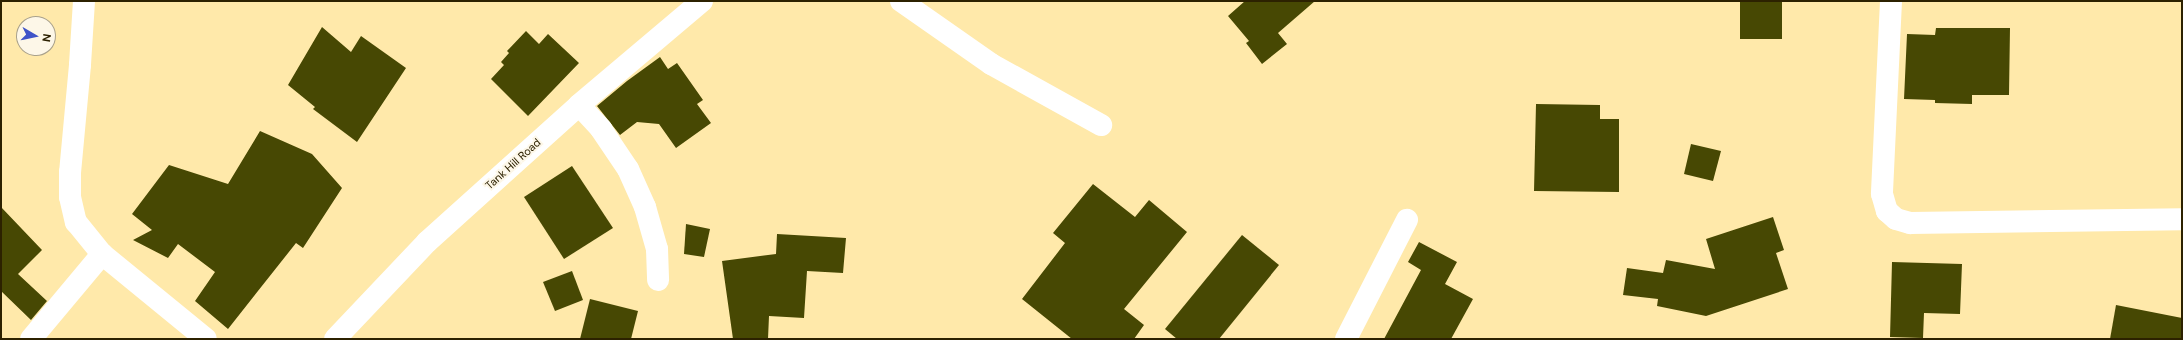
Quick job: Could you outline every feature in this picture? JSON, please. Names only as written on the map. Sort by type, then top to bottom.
[{"type":"street","points":[[84,1],[80,65],[70,172],[70,197],[76,222],[102,254],[206,339]]},
{"type":"street","name":"Tank Hill Road","points":[[335,339],[427,242],[579,105],[702,1]]},
{"type":"street","points":[[901,1],[991,64],[1101,125]]},
{"type":"street","points":[[1891,1],[1882,194],[1887,211],[1896,219],[1910,223],[2182,219]]},
{"type":"street","points":[[579,105],[601,129],[628,169],[645,207],[658,249],[658,280]]},
{"type":"street","points":[[1346,339],[1407,220]]},
{"type":"street","points":[[31,339],[102,254]]},
{"type":"building","points":[[1245,1],[1315,1],[1278,33],[1287,44],[1262,64],[1246,43],[1249,41],[1228,16]]},
{"type":"building","points":[[1740,1],[1782,1],[1782,39],[1740,39]]},
{"type":"building","points":[[322,27],[351,52],[361,36],[406,68],[357,142],[313,109],[315,107],[288,85]]},
{"type":"building","points":[[1936,28],[2010,28],[2009,95],[1972,95],[1972,104],[1935,103],[1935,100],[1904,99],[1907,34],[1935,35]]},
{"type":"building","points":[[526,31],[539,44],[548,34],[579,63],[528,116],[491,79],[504,65],[501,62],[509,53],[507,51]]},
{"type":"building","points":[[660,57],[668,69],[677,63],[703,100],[697,104],[711,123],[676,148],[659,124],[637,122],[620,135],[597,106],[627,81]]},
{"type":"building","points":[[1536,104],[1600,105],[1600,119],[1619,119],[1619,192],[1534,191]]},
{"type":"building","points":[[260,131],[312,154],[342,188],[303,248],[296,243],[228,329],[195,301],[215,272],[178,244],[168,258],[133,240],[152,230],[132,214],[169,165],[228,184]]},
{"type":"building","points":[[1691,144],[1721,151],[1713,181],[1684,174]]},
{"type":"building","points":[[572,166],[613,228],[564,259],[524,197]]},
{"type":"building","points":[[1093,184],[1135,217],[1149,200],[1187,232],[1124,309],[1144,325],[1134,339],[1072,339],[1022,299],[1065,243],[1053,233]]},
{"type":"building","points":[[1,207],[42,250],[18,274],[47,301],[31,320],[1,291]]},
{"type":"building","points":[[1773,217],[1784,250],[1776,253],[1788,289],[1706,316],[1657,306],[1658,299],[1623,295],[1627,268],[1663,273],[1666,260],[1715,269],[1706,239]]},
{"type":"building","points":[[686,224],[710,229],[704,257],[684,254]]},
{"type":"building","points":[[777,234],[846,238],[843,273],[807,271],[804,318],[769,316],[768,339],[733,339],[722,261],[776,254]]},
{"type":"building","points":[[1242,235],[1279,265],[1219,339],[1177,339],[1165,329]]},
{"type":"building","points":[[1419,242],[1457,262],[1445,284],[1473,299],[1451,339],[1384,339],[1421,270],[1408,262]]},
{"type":"building","points":[[1892,262],[1962,264],[1960,314],[1924,313],[1923,338],[1890,337]]},
{"type":"building","points":[[572,271],[583,300],[555,311],[543,282]]},
{"type":"building","points":[[590,299],[638,311],[631,339],[580,339]]},
{"type":"building","points":[[2116,305],[2182,318],[2182,339],[2110,339]]}]
